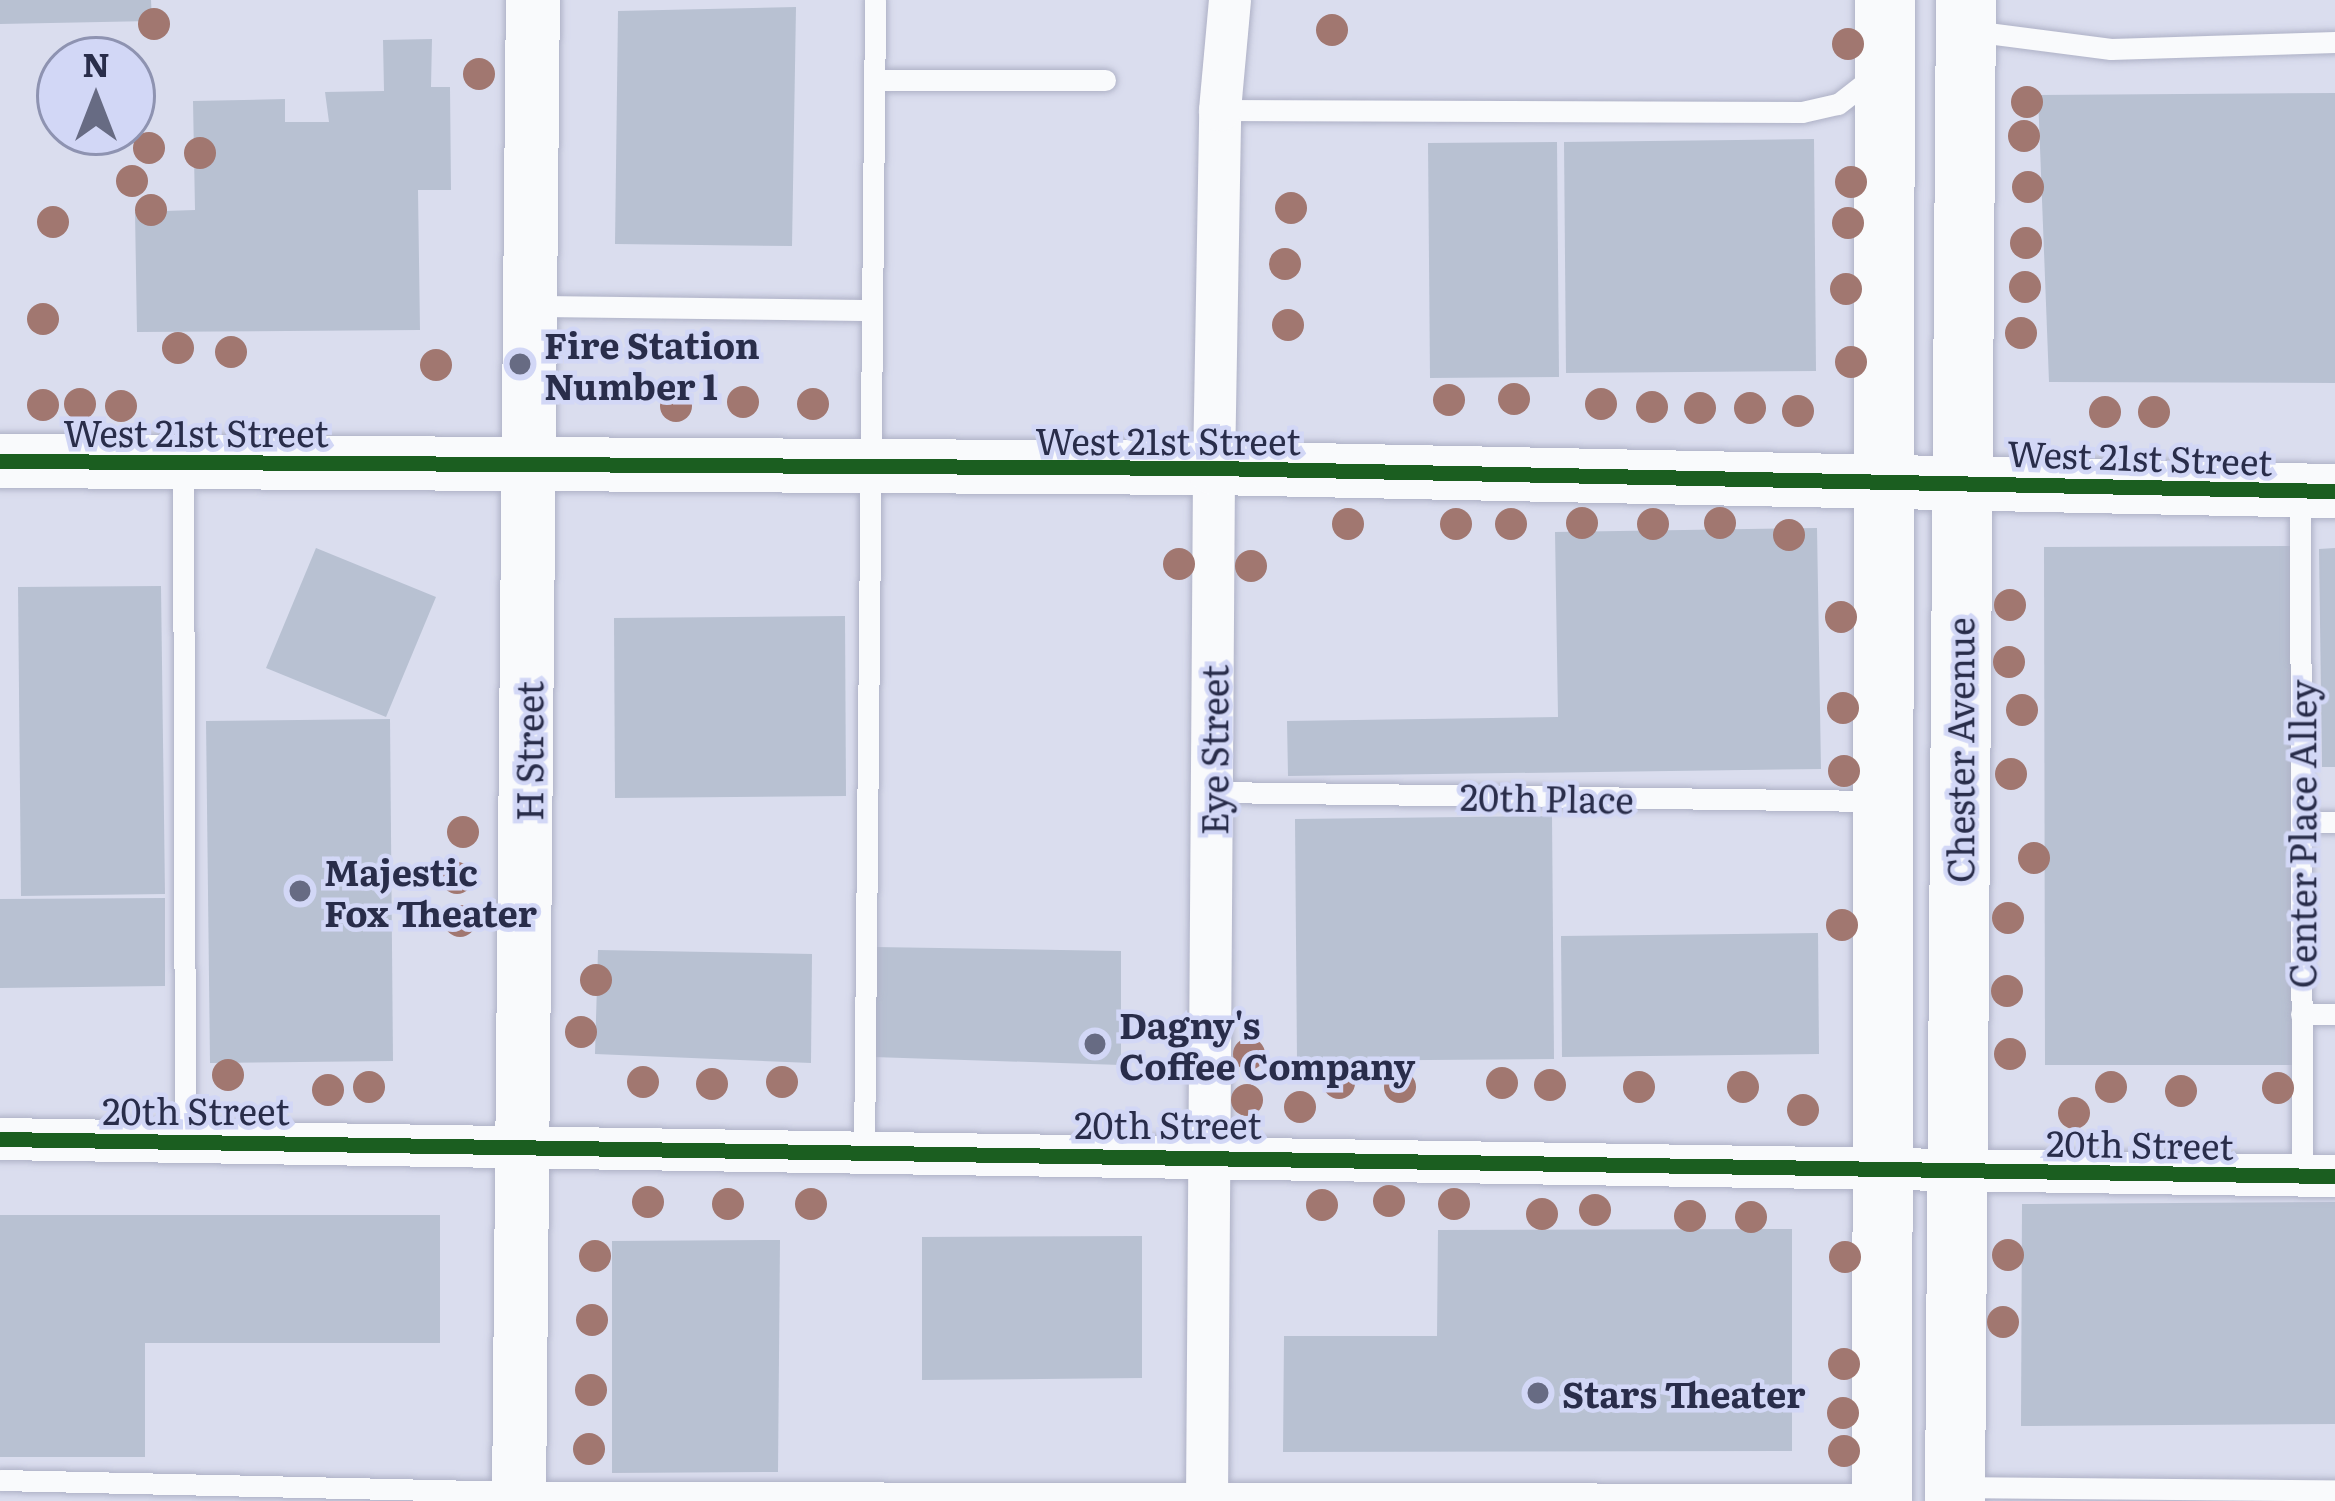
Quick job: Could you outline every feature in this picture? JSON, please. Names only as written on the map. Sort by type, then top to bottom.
[{"type":"main road","points":[[1882,1498],[1885,0]]},
{"type":"main road","name":"Chester Avenue","points":[[1955,1494],[1966,15]]},
{"type":"street","name":"H Street","points":[[519,1496],[533,0]]},
{"type":"street","name":"Eye Street","points":[[1208,1497],[1206,1154],[1214,792],[1214,468],[1220,110],[1230,0]]},
{"type":"street","name":"West 21st Street","points":[[0,461],[530,463],[871,471],[1214,468],[2318,491]]},
{"type":"street","name":"20th Street","points":[[0,1138],[524,1142],[864,1155],[1206,1154],[2318,1177]]},
{"type":"lane","points":[[864,1155],[875,0]]},
{"type":"lane","points":[[1966,15],[2111,49],[2335,42]]},
{"type":"lane","points":[[1220,110],[1802,112],[1838,104],[1885,62]]},
{"type":"lane","points":[[875,80],[1105,80]]},
{"type":"lane","points":[[531,306],[872,310]]},
{"type":"lane","points":[[183,462],[185,1140]]},
{"type":"lane","name":"Center Place Alley","points":[[2318,491],[2301,822],[2301,1014],[2318,1177]]},
{"type":"lane","name":"20th Place","points":[[1214,792],[1880,801]]},
{"type":"lane","points":[[2301,822],[2335,822]]},
{"type":"lane","points":[[2301,1014],[2335,1014]]},
{"type":"lane","points":[[0,1480],[519,1496],[1882,1498]]},
{"type":"lane","points":[[1955,1494],[2335,1490]]},
{"type":"building","points":[[0,0],[151,0],[152,21],[0,24]]},
{"type":"building","points":[[796,7],[792,246],[615,244],[618,11]]},
{"type":"building","points":[[432,39],[431,87],[450,87],[451,190],[418,190],[420,330],[137,332],[135,212],[195,210],[193,101],[285,99],[285,122],[329,122],[325,92],[384,91],[383,40]]},
{"type":"building","points":[[2335,93],[2335,383],[2049,382],[2038,95]]},
{"type":"building","points":[[1814,139],[1816,371],[1566,373],[1564,142]]},
{"type":"building","points":[[1557,142],[1559,377],[1430,378],[1428,143]]},
{"type":"building","points":[[1817,528],[1821,769],[1288,776],[1287,721],[1558,717],[1555,532]]},
{"type":"building","points":[[2293,546],[2294,1065],[2045,1065],[2044,547]]},
{"type":"building","points":[[316,548],[436,597],[386,717],[266,668]]},
{"type":"building","points":[[2335,548],[2335,767],[2322,767],[2319,549]]},
{"type":"building","points":[[161,586],[165,894],[21,896],[18,587]]},
{"type":"building","points":[[845,616],[846,796],[615,798],[614,618]]},
{"type":"building","name":"Majestic Fox Theater","points":[[390,719],[393,1061],[210,1063],[206,721]]},
{"type":"building","points":[[1552,816],[1554,1059],[1297,1061],[1295,819]]},
{"type":"building","points":[[165,898],[165,986],[0,988],[0,899]]},
{"type":"building","points":[[1818,933],[1819,1054],[1562,1057],[1561,936]]},
{"type":"building","points":[[875,947],[1121,951],[1121,1065],[873,1057]]},
{"type":"building","points":[[598,950],[812,954],[811,1063],[595,1054]]},
{"type":"building","points":[[2335,1202],[2335,1424],[2021,1426],[2022,1204]]},
{"type":"building","points":[[0,1215],[440,1215],[440,1343],[145,1343],[145,1457],[0,1457]]},
{"type":"building","name":"Stars Theater","points":[[1792,1229],[1792,1451],[1283,1452],[1284,1336],[1437,1336],[1438,1230]]},
{"type":"building","points":[[1142,1236],[1142,1378],[922,1380],[922,1237]]},
{"type":"building","points":[[780,1240],[778,1472],[612,1473],[612,1241]]},
{"type":"cycle path","points":[[0,461],[1214,468],[2335,491]]},
{"type":"cycle path","points":[[0,1139],[2335,1176]]},
{"type":"place","name":"Fire Station Number 1","points":[[520,364]]},
{"type":"place","name":"Majestic Fox Theater","points":[[300,891]]},
{"type":"place","name":"Dagny's Coffee Company","points":[[1095,1044]]},
{"type":"place","name":"Stars Theater","points":[[1538,1393]]}]
